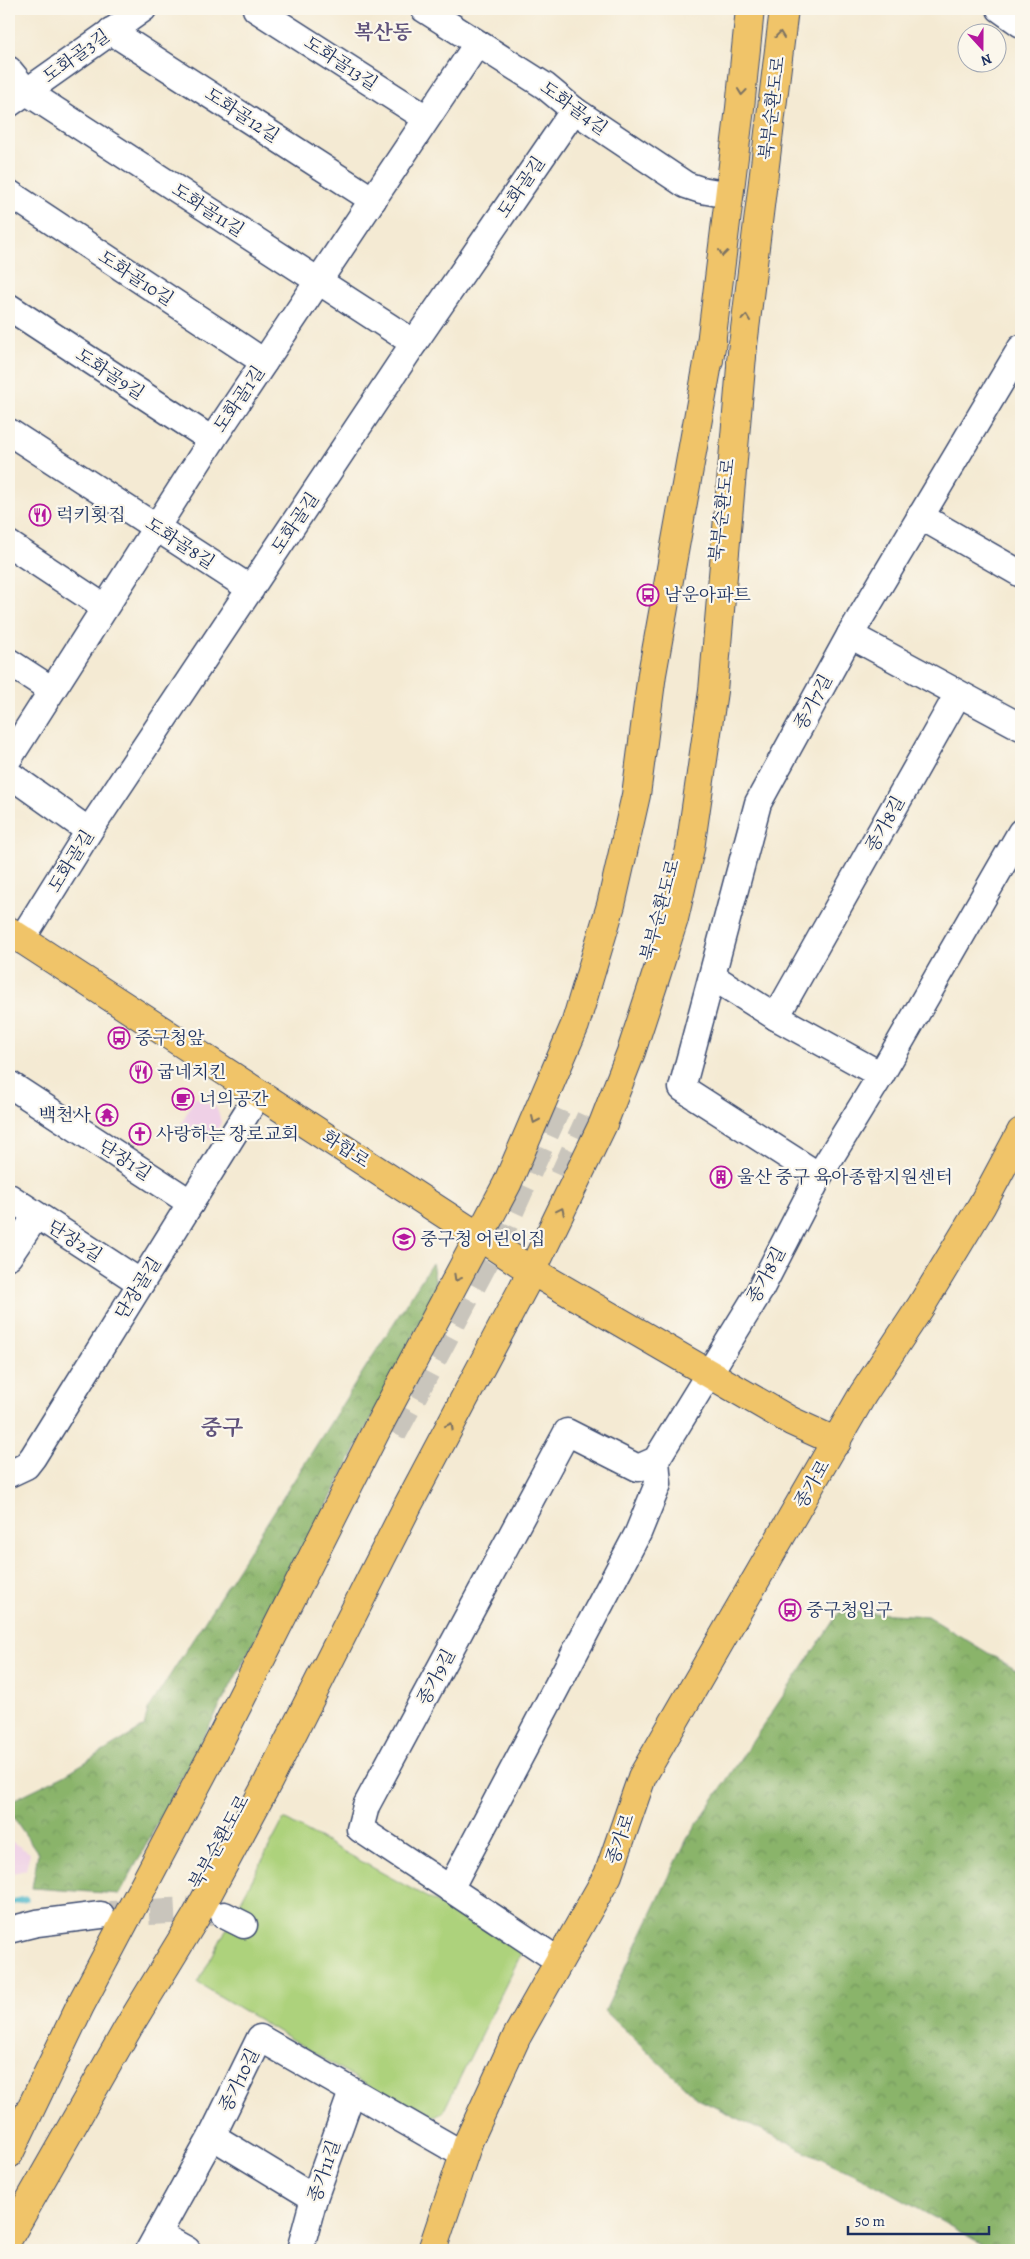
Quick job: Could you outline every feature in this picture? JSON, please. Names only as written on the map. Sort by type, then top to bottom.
[{"type":"main road","name":"북부순환도로","points":[[559,1103],[588,1029],[606,975],[640,846],[651,795],[712,342],[750,9]]},
{"type":"main road","name":"북부순환도로","points":[[590,1118],[640,981],[660,914],[677,846],[699,700],[784,9]]},
{"type":"main road","points":[[9,2154],[80,2006],[215,1750],[378,1425],[481,1236],[511,1176],[575,1026],[611,905],[636,795],[652,674],[712,342]]},
{"type":"main road","points":[[9,2236],[128,2028],[195,1918],[268,1782],[407,1507],[532,1271],[603,1124],[631,1052],[674,919],[690,849],[713,691],[743,344]]},
{"type":"main road","name":"화합로","points":[[15,936],[481,1236],[532,1271]]},
{"type":"main road","name":"종가로","points":[[432,2250],[464,2155],[517,2036],[608,1875],[642,1776],[864,1394],[921,1306],[982,1205],[1021,1132]]},
{"type":"main road","name":"종가로","points":[[532,1271],[791,1421],[836,1442]]},
{"type":"main road","name":"북부순환도로","points":[[9,2164],[227,1758],[392,1433]]},
{"type":"main road","name":"북부순환도로","points":[[9,2236],[123,2017],[255,1776],[423,1447]]},
{"type":"street","name":"도화골3길","points":[[18,98],[110,31],[144,9]]},
{"type":"street","name":"도화골13길","points":[[256,9],[426,118]]},
{"type":"street","name":"도화골4길","points":[[424,9],[545,86],[574,110],[686,185],[701,190],[730,195]]},
{"type":"street","points":[[1000,9],[1021,24]]},
{"type":"street","name":"도화골12길","points":[[110,31],[373,200]]},
{"type":"street","name":"도화골1길","points":[[9,758],[212,440],[426,118],[478,44]]},
{"type":"street","name":"도화골11길","points":[[9,70],[18,98],[319,281],[414,344]]},
{"type":"street","name":"도화골길","points":[[15,936],[89,832],[414,344],[574,110]]},
{"type":"street","name":"도화골10길","points":[[9,193],[264,362]]},
{"type":"street","name":"도화골9길","points":[[9,307],[212,440]]},
{"type":"street","name":"종가7길","points":[[819,1176],[682,1088],[758,803],[850,635],[1021,348]]},
{"type":"street","name":"도화골8길","points":[[9,432],[251,589]]},
{"type":"street","points":[[920,516],[1021,574]]},
{"type":"street","points":[[9,544],[104,607]]},
{"type":"street","points":[[850,635],[1021,727]]},
{"type":"street","points":[[9,662],[52,690]]},
{"type":"street","name":"종가8길","points":[[776,1017],[958,694]]},
{"type":"street","points":[[9,774],[89,832]]},
{"type":"street","name":"종가8길","points":[[656,1460],[759,1292],[819,1176],[882,1075],[1021,832]]},
{"type":"street","points":[[713,976],[776,1017],[882,1075]]},
{"type":"street","name":"단장1길","points":[[9,1084],[191,1203]]},
{"type":"street","name":"단장골길","points":[[9,1474],[26,1466],[34,1457],[259,1093]]},
{"type":"street","name":"단장2길","points":[[9,1198],[141,1283]]},
{"type":"street","points":[[9,1256],[36,1216]]},
{"type":"street","name":"종가9길","points":[[560,1961],[360,1829],[366,1806],[567,1432],[638,1468],[656,1460]]},
{"type":"street","points":[[450,1888],[638,1533],[658,1484],[656,1460]]},
{"type":"street","points":[[9,1930],[37,1922],[101,1915]]},
{"type":"street","name":"종가10길","points":[[154,2242],[212,2136],[260,2038],[464,2155]]},
{"type":"street","name":"종가11길","points":[[300,2250],[314,2198],[352,2092]]},
{"type":"street","points":[[212,2136],[314,2198]]},
{"type":"street","points":[[154,2242],[187,2250]]},
{"type":"shaded area","points":[[195,1097],[217,1108],[221,1122],[212,1140],[181,1124]]},
{"type":"shaded area","points":[[9,1840],[30,1853],[26,1870],[9,1874]]},
{"type":"green space","points":[[432,1263],[437,1290],[337,1486],[120,1894],[32,1888],[38,1853],[9,1811],[9,1802],[64,1775],[144,1727],[148,1710]]},
{"type":"green space","points":[[840,1611],[927,1616],[1021,1673],[1021,2250],[993,2250],[868,2181],[698,2099],[605,2011],[687,1839]]},
{"type":"green space","points":[[284,1819],[523,1950],[443,2112],[425,2120],[198,1983]]},
{"type":"waterway","points":[[9,1903],[26,1899]]},
{"type":"tunnel","points":[[393,1433],[501,1231],[559,1103]]},
{"type":"tunnel","points":[[563,1177],[590,1118]]},
{"type":"tunnel","points":[[110,1914],[192,1910],[218,1914]]},
{"type":"place","name":"럭키횟집","points":[[40,515]]},
{"type":"place","name":"남운아파트","points":[[648,595]]},
{"type":"place","name":"중구청앞","points":[[119,1038]]},
{"type":"place","name":"굽네치킨","points":[[141,1072]]},
{"type":"place","name":"너의공간","points":[[183,1099]]},
{"type":"place","name":"백천사","points":[[107,1115]]},
{"type":"place","name":"사랑하는 장로교회","points":[[140,1134]]},
{"type":"place","name":"울산 중구 육아종합지원센터","points":[[721,1177]]},
{"type":"place","name":"중구청 어린이집","points":[[404,1239]]},
{"type":"place","name":"중구청입구","points":[[790,1610]]},
{"type":"district","name":"복산동","points":[[383,32]]},
{"type":"district","name":"중구","points":[[222,1427]]}]
